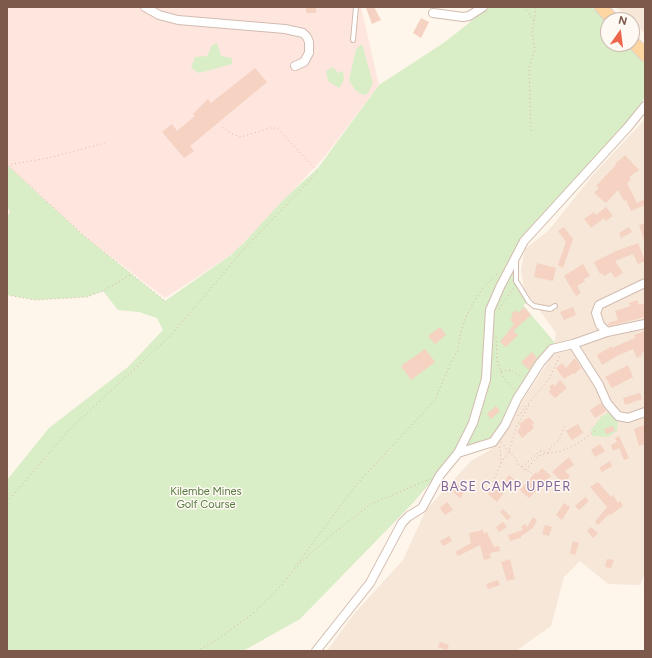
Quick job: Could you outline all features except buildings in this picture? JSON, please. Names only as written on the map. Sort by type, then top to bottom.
[{"type":"street","points":[[145,7],[158,15],[178,20],[285,29],[303,33],[309,42],[309,53],[304,62],[295,66]]},
{"type":"street","points":[[433,13],[463,17],[469,16],[483,7]]},
{"type":"street","points":[[316,651],[370,582],[402,523],[409,516],[422,508],[440,475],[458,453],[473,423],[486,379],[490,310],[524,241],[628,127],[645,106]]},
{"type":"street","points":[[607,332],[600,325],[596,310],[599,305],[645,283]]},
{"type":"street","points":[[458,453],[493,442],[505,425],[520,395],[540,362],[552,349],[607,332],[645,324]]},
{"type":"street","points":[[569,345],[599,385],[608,403],[618,416],[628,418],[645,412]]},
{"type":"lane","points":[[353,40],[356,7]]},
{"type":"lane","points":[[516,256],[517,284],[529,302],[534,306],[550,309],[555,306]]},
{"type":"path","points":[[524,7],[534,22]]},
{"type":"path","points":[[531,132],[529,68],[535,50],[532,34],[536,7]]},
{"type":"path","points":[[7,502],[67,432],[172,334],[244,249],[318,172],[277,128],[270,128],[241,137],[232,134],[220,126]]},
{"type":"path","points":[[8,165],[48,158],[105,143]]},
{"type":"path","points":[[8,165],[83,236],[164,300]]},
{"type":"path","points":[[197,651],[216,641],[250,616],[282,585],[356,485],[435,400],[451,362],[458,351],[460,335],[465,325],[467,314],[482,289],[503,267]]},
{"type":"path","points":[[7,295],[35,300],[87,297],[103,291],[132,274]]},
{"type":"path","points":[[498,310],[517,284]]},
{"type":"path","points":[[496,334],[497,361],[500,371],[504,379],[520,395]]},
{"type":"path","points":[[518,416],[549,379],[569,345]]},
{"type":"path","points":[[500,371],[512,370],[527,383]]},
{"type":"path","points":[[493,482],[501,463],[509,452],[516,427],[529,403]]},
{"type":"path","points":[[548,453],[551,447],[559,440],[565,426]]},
{"type":"path","points":[[526,470],[538,456],[561,451],[579,443],[595,431]]},
{"type":"path","points":[[501,463],[500,442],[516,459],[518,464],[532,473]]},
{"type":"path","points":[[522,467],[540,451],[548,453]]},
{"type":"path","points":[[295,568],[330,536],[370,504],[440,475]]},
{"type":"shaded area","points":[[7,7],[361,7],[379,85],[326,155],[250,237],[231,255],[165,298],[83,235],[7,165]]},
{"type":"shaded area","points":[[616,7],[645,7],[645,34],[640,29],[640,12],[622,12]]},
{"type":"shaded area","points":[[645,119],[645,572],[640,585],[608,584],[580,561],[564,577],[551,626],[516,651],[327,651],[353,615],[403,560],[426,510],[471,461],[490,450],[552,356],[556,333],[524,289],[521,270],[525,249],[548,231],[592,176]]},
{"type":"green space","name":"Kilembe Mines Golf Course","points":[[489,7],[592,7],[600,14],[600,52],[637,52],[645,61],[645,97],[627,124],[522,237],[487,308],[484,371],[473,416],[453,456],[412,504],[300,619],[243,651],[7,651],[7,480],[49,428],[128,367],[163,330],[157,318],[139,312],[118,310],[103,291],[87,297],[35,300],[7,295],[7,215],[10,213],[7,205],[7,165],[83,235],[165,301],[231,255],[243,243],[241,246],[284,199],[318,168],[379,85],[445,42]]},
{"type":"green space","points":[[217,43],[221,56],[232,58],[232,64],[199,73],[191,68],[195,57],[207,56],[212,45]]},
{"type":"green space","points":[[362,44],[373,83],[368,93],[363,95],[355,90],[349,80],[356,49]]},
{"type":"green space","points":[[333,67],[338,73],[343,71],[344,80],[339,88],[328,81],[326,71]]},
{"type":"green space","points":[[516,262],[517,284],[529,302],[523,305],[556,344],[550,346],[521,384],[503,422],[487,443],[464,449],[475,426],[492,311]]},
{"type":"green space","points":[[610,412],[615,414],[618,421],[617,431],[608,437],[592,436],[591,430],[602,416]]},
{"type":"district","name":"BASE CAMP UPPER","points":[[506,487]]}]
